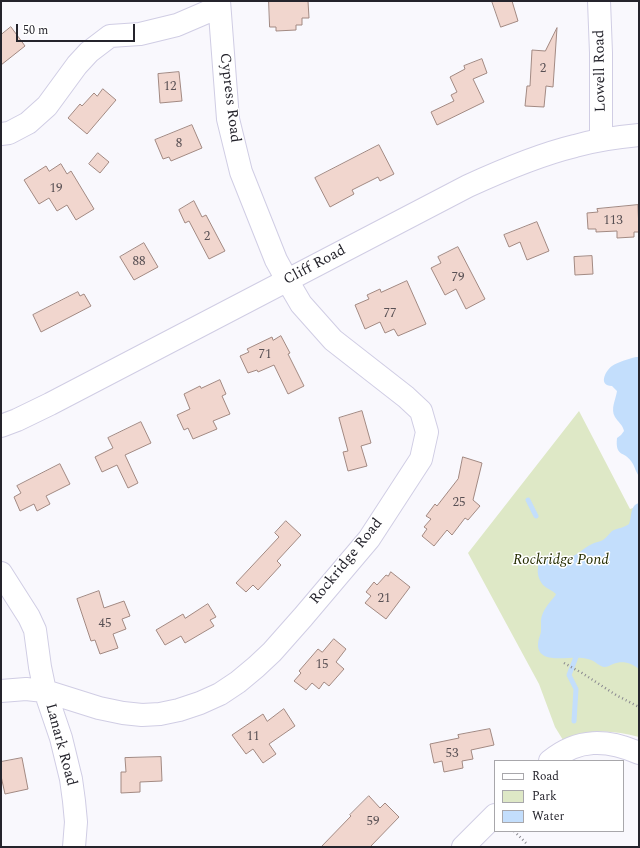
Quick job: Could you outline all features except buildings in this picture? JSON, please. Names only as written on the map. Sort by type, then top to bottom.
[{"type":"street","name":"Lowell Road","points":[[599,1],[601,53],[601,140]]},
{"type":"street","points":[[1,134],[9,133],[28,124],[47,106],[77,65],[89,52],[110,36],[140,34],[177,25],[219,4]]},
{"type":"street","name":"Cypress Road","points":[[219,4],[228,119],[241,172],[276,260],[287,280]]},
{"type":"street","name":"Cliff Road","points":[[1,426],[50,404],[454,193],[495,174],[551,152],[601,140],[639,135]]},
{"type":"street","name":"Rockridge Road","points":[[1,691],[26,689],[45,691],[99,708],[142,715],[165,713],[210,699],[229,688],[256,667],[288,634],[369,540],[421,459],[427,432],[421,411],[406,397],[332,340],[301,304],[287,280]]},
{"type":"street","name":"Lanark Road","points":[[1,573],[27,613],[35,630],[45,691],[61,738],[71,779],[76,822],[74,847]]},
{"type":"street","points":[[552,760],[576,746],[599,742],[615,744],[639,753]]},
{"type":"street","points":[[464,847],[494,816]]},
{"type":"path","points":[[564,663],[616,695],[639,707]]},
{"type":"path","points":[[515,832],[526,843]]},
{"type":"green space","name":"Rockridge Pond","points":[[579,411],[630,509],[639,506],[639,737],[603,731],[579,734],[563,740],[555,727],[539,684],[468,553]]},
{"type":"water","points":[[639,357],[639,476],[631,461],[617,448],[617,438],[624,431],[623,427],[616,419],[613,411],[617,391],[612,386],[605,384],[604,381],[605,375],[609,368],[620,362]]},
{"type":"water","name":"Rockridge Pond","points":[[639,503],[639,669],[624,662],[604,667],[585,658],[555,658],[543,655],[539,651],[538,644],[541,632],[541,620],[546,607],[556,594],[543,585],[539,579],[538,565],[540,560],[546,556],[554,556],[558,558],[573,556],[589,545],[603,540],[612,531],[629,524],[633,508]]},
{"type":"waterway","points":[[528,500],[536,516]]},
{"type":"waterway","points":[[574,721],[576,689],[569,675],[576,657]]}]
